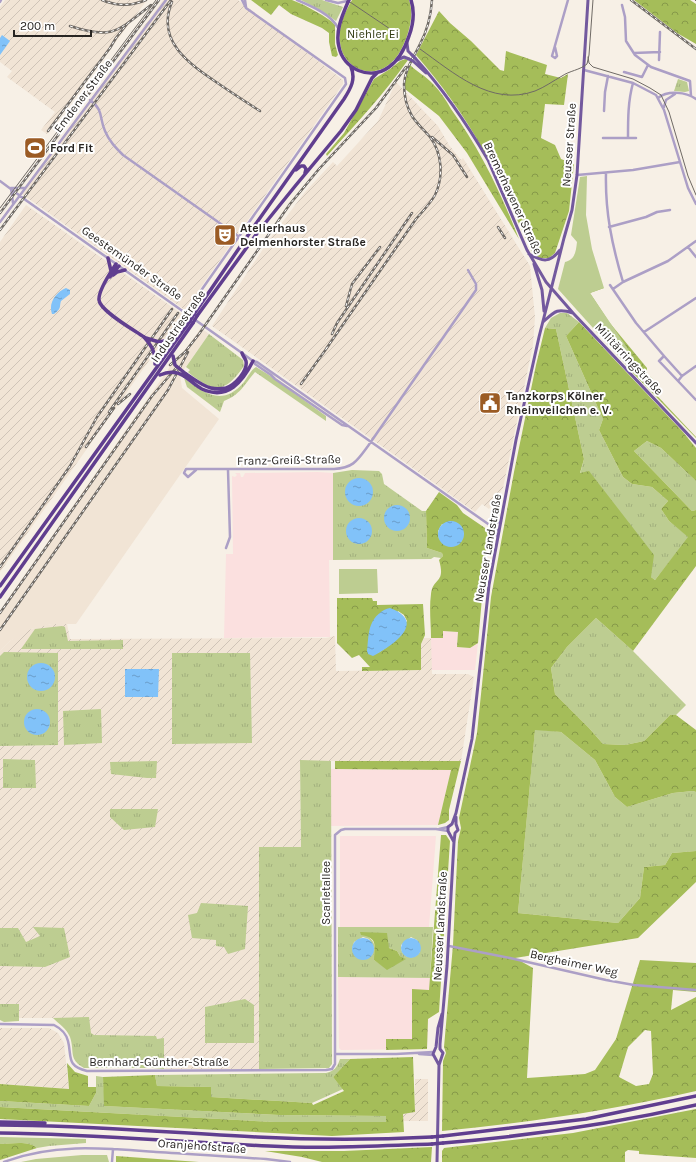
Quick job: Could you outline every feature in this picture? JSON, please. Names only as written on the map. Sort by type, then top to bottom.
[{"type":"highway","points":[[348,1],[341,18],[338,43],[342,56],[351,67],[366,73],[380,72],[390,67],[396,61],[406,43],[412,23],[413,7],[411,0]]},
{"type":"highway","name":"Industriestraße","points":[[196,315],[348,93],[354,78],[351,67]]},
{"type":"highway","name":"Industriestraße","points":[[0,597],[185,334],[196,315],[258,232],[341,131],[356,110],[372,78],[380,72]]},
{"type":"highway","points":[[292,173],[301,166],[306,167],[306,171],[299,181]]},
{"type":"highway","points":[[108,258],[111,271],[109,278]]},
{"type":"highway","points":[[111,271],[118,265]]},
{"type":"highway","points":[[118,265],[99,294],[99,300],[101,306],[144,337],[152,347],[155,354],[155,364],[143,387]]},
{"type":"highway","points":[[109,278],[117,272],[125,270]]},
{"type":"highway","name":"Industriestraße","points":[[0,586],[183,330],[191,322]]},
{"type":"highway","points":[[144,337],[159,342],[170,340],[183,330]]},
{"type":"highway","points":[[185,334],[173,356],[175,365],[201,388],[209,392],[218,393],[228,391],[240,382],[253,361]]},
{"type":"highway","points":[[242,353],[246,363],[245,368]]},
{"type":"highway","points":[[134,406],[160,375],[166,372],[185,375],[203,386],[218,389],[226,388],[232,384],[253,361]]},
{"type":"highway","points":[[0,1125],[62,1125],[270,1138],[368,1139],[432,1137],[586,1119],[696,1096]]},
{"type":"highway","points":[[0,1133],[61,1134],[269,1146],[343,1148],[432,1144],[541,1133],[593,1125],[696,1105]]},
{"type":"highway","points":[[0,1122],[41,1122],[62,1125]]},
{"type":"main road","name":"Neusser Straße","points":[[551,288],[572,210],[577,175],[588,0]]},
{"type":"main road","name":"Bremerhavener Straße","points":[[406,43],[412,58],[422,70],[431,77],[467,127],[488,160],[529,254],[551,288]]},
{"type":"main road","points":[[396,61],[404,57],[412,58]]},
{"type":"main road","points":[[529,254],[544,261],[554,257],[561,249]]},
{"type":"main road","points":[[532,259],[542,290],[544,314]]},
{"type":"main road","name":"Militärringstraße","points":[[551,288],[696,443]]},
{"type":"main road","name":"Neusser Landstraße","points":[[437,1162],[438,1058],[443,1053],[440,1049],[449,946],[454,842],[458,830],[454,824],[472,739],[487,600],[499,531],[526,391],[551,288]]},
{"type":"main road","points":[[542,323],[552,313],[557,311],[564,310],[573,313]]},
{"type":"main road","points":[[454,824],[449,831],[456,833]]},
{"type":"main road","name":"Neusser Landstraße","points":[[449,831],[454,842]]},
{"type":"main road","name":"Neusser Landstraße","points":[[436,1049],[439,1022],[444,1011]]},
{"type":"main road","points":[[438,1058],[433,1054],[436,1049],[440,1049]]},
{"type":"street","name":"Emdener Straße","points":[[0,222],[166,0]]},
{"type":"street","points":[[242,0],[246,8]]},
{"type":"street","points":[[246,0],[246,8]]},
{"type":"street","points":[[297,0],[330,18],[339,29]]},
{"type":"street","points":[[326,0],[338,3],[348,1]]},
{"type":"street","points":[[555,47],[568,0]]},
{"type":"street","points":[[622,5],[625,16],[626,41],[634,53],[648,65],[690,81],[691,96]]},
{"type":"street","name":"Industriestraße","points":[[186,312],[346,84],[344,78],[246,8]]},
{"type":"street","points":[[660,32],[660,60]]},
{"type":"street","points":[[634,53],[660,52]]},
{"type":"street","points":[[624,72],[640,78],[648,65]]},
{"type":"street","points":[[584,70],[633,83],[651,92],[658,98],[664,110],[688,188],[696,204]]},
{"type":"street","points":[[604,111],[608,76]]},
{"type":"street","points":[[628,138],[628,112],[630,92],[633,83]]},
{"type":"street","points":[[658,98],[666,93],[676,93],[691,96],[696,99]]},
{"type":"street","points":[[660,101],[666,100],[676,93]]},
{"type":"street","points":[[90,100],[98,106],[107,135],[115,148],[238,236]]},
{"type":"street","points":[[664,110],[666,100]]},
{"type":"street","points":[[603,138],[636,138]]},
{"type":"street","points":[[577,175],[606,173],[680,162]]},
{"type":"street","points":[[606,173],[609,227],[623,282]]},
{"type":"street","name":"Geestemünder Straße","points":[[0,181],[11,188],[27,202],[186,312],[253,361],[258,362],[499,531]]},
{"type":"street","points":[[13,204],[11,188],[25,188]]},
{"type":"street","points":[[609,227],[646,217],[657,212],[670,210]]},
{"type":"street","points":[[612,289],[623,282],[668,261],[696,241]]},
{"type":"street","points":[[688,247],[696,257]]},
{"type":"street","points":[[371,442],[476,290],[476,284],[468,270]]},
{"type":"street","points":[[610,286],[628,313],[682,376]]},
{"type":"street","points":[[644,332],[696,298]]},
{"type":"street","points":[[664,356],[659,361],[696,400]]},
{"type":"street","points":[[678,381],[682,376],[696,366]]},
{"type":"street","name":"Franz-Greiß-Straße","points":[[196,470],[342,469],[355,462],[371,442]]},
{"type":"street","points":[[226,548],[230,537],[228,470]]},
{"type":"street","points":[[498,537],[491,526],[501,521]]},
{"type":"street","name":"Scarletallee","points":[[335,1054],[335,835],[341,830],[345,829],[436,829],[449,831]]},
{"type":"street","name":"Bergheimer Weg","points":[[449,946],[634,985],[696,990]]},
{"type":"street","name":"Bernhard-Günther-Straße","points":[[0,1024],[54,1025],[60,1028],[68,1041],[69,1056],[72,1062],[81,1070],[87,1071],[326,1070],[332,1069],[334,1066],[335,1054]]},
{"type":"street","points":[[335,1054],[433,1054]]},
{"type":"street","name":"Oranjehofstraße","points":[[4,1162],[19,1156],[60,1148],[113,1149],[266,1159],[290,1162]]},
{"type":"street","points":[[112,1162],[113,1149]]},
{"type":"shaded area","points":[[5,0],[147,0],[47,134],[41,130],[55,112],[7,77],[12,71],[0,62],[0,7]]},
{"type":"shaded area","points":[[163,0],[238,0],[343,80],[343,84],[185,310],[22,194]]},
{"type":"shaded area","points":[[396,82],[438,126],[449,145],[461,160],[463,158],[530,266],[535,317],[533,345],[503,488],[489,509],[482,504],[475,512],[212,326],[269,240],[305,192],[333,162],[337,166],[378,121]]},
{"type":"shaded area","points":[[26,205],[182,314],[0,572],[0,242]]},
{"type":"shaded area","points":[[201,328],[209,334],[180,375],[182,388],[219,419],[76,624],[52,624],[31,629],[10,641],[0,651],[0,611],[176,358],[186,349]]},
{"type":"shaded area","points":[[235,473],[240,473],[241,477],[243,477],[245,473],[333,473],[333,560],[329,560],[330,637],[224,638],[226,554],[233,554],[232,476],[235,477],[237,475]]},
{"type":"shaded area","points":[[52,624],[67,624],[70,639],[326,638],[335,636],[336,671],[418,670],[418,638],[431,638],[432,674],[468,674],[474,677],[461,761],[300,761],[301,847],[259,847],[259,1069],[164,1069],[164,1059],[79,1059],[79,1018],[0,1018],[0,651],[10,641],[23,632]]},
{"type":"shaded area","points":[[443,631],[458,632],[457,647],[470,648],[478,643],[475,670],[431,670],[431,638],[443,638]]},
{"type":"shaded area","points":[[331,769],[451,770],[438,825],[331,826]]},
{"type":"shaded area","points":[[340,836],[436,836],[429,927],[340,927]]},
{"type":"shaded area","points":[[338,977],[430,978],[427,1049],[341,1050],[339,1048]]},
{"type":"shaded area","points":[[0,1028],[49,1028],[58,1033],[64,1043],[69,1089],[0,1084]]},
{"type":"shaded area","points":[[415,1079],[428,1079],[428,1121],[403,1121],[403,1114],[415,1112]]},
{"type":"green space","points":[[251,0],[292,0],[322,15],[335,25],[335,44],[338,55],[336,57],[332,56],[329,33],[322,28],[291,14],[279,5],[271,15]]},
{"type":"green space","points":[[301,0],[322,0],[343,7],[336,21],[322,11]]},
{"type":"green space","name":"Niehler Ei","points":[[352,0],[409,0],[411,9],[410,23],[404,44],[394,60],[379,70],[364,71],[356,68],[345,57],[341,50],[341,25]]},
{"type":"green space","points":[[634,0],[690,0],[696,4],[696,44],[677,33]]},
{"type":"green space","points":[[439,11],[500,70],[504,71],[506,51],[547,65],[545,74],[561,78],[568,74],[564,105],[545,104],[541,138],[555,145],[561,159],[574,164],[569,211],[555,253],[549,258],[540,258],[533,254],[496,174],[476,137],[452,101],[416,55]]},
{"type":"green space","points":[[405,59],[408,60],[389,85],[327,156],[326,154],[344,133],[374,79]]},
{"type":"green space","points":[[410,65],[438,90],[462,124],[481,156],[497,188],[519,239],[467,153],[439,116],[405,89],[405,81]]},
{"type":"green space","points":[[678,79],[687,82],[689,91],[674,91]]},
{"type":"green space","points":[[587,176],[586,215],[592,249],[604,288],[590,293],[634,358],[629,368],[558,289],[565,262],[573,257],[575,252],[577,242],[571,235],[580,177]]},
{"type":"green space","points":[[586,287],[604,288],[590,293],[609,322],[647,368],[647,374],[653,379],[647,385],[696,438],[631,371],[629,368],[631,363]]},
{"type":"green space","points":[[560,313],[567,313],[579,322],[566,336],[603,419],[599,430],[623,477],[632,484],[652,487],[668,501],[661,509],[669,521],[689,537],[655,580],[651,577],[601,487],[589,472],[580,474],[584,459],[556,329],[545,328],[551,318]]},
{"type":"green space","points":[[579,322],[683,432],[696,448],[696,481],[661,448],[647,441],[634,451],[692,511],[696,510],[696,566],[633,651],[596,618],[567,647],[551,668],[555,694],[603,744],[625,745],[644,741],[670,715],[676,715],[696,730],[696,792],[673,793],[627,807],[615,797],[595,760],[561,732],[535,730],[518,913],[618,923],[640,898],[644,867],[665,865],[672,853],[696,851],[696,882],[638,938],[515,958],[533,968],[527,1078],[585,1074],[595,1070],[616,1039],[640,960],[696,963],[696,992],[673,990],[671,1010],[696,997],[696,1091],[569,1115],[442,1131],[443,1061],[446,1053],[444,1047],[453,945],[458,841],[461,828],[459,818],[477,733],[491,597],[514,472],[545,328],[556,329],[584,459],[580,473],[589,471],[654,555],[651,577],[655,580],[688,537],[669,521],[661,509],[668,501],[652,487],[632,484],[623,477],[599,430],[603,419],[566,336]],"holes":[[[645,1030],[651,1031],[653,1074],[649,1084],[636,1086],[619,1077],[628,1047]]]},
{"type":"green space","points":[[209,334],[243,360],[244,366],[234,379],[225,386],[215,388],[209,386],[195,378],[188,372],[190,370],[186,367]]},
{"type":"green space","points":[[256,367],[326,416],[326,421],[255,372],[238,393],[224,401],[220,412],[187,387],[184,378],[207,393],[221,396],[236,390]]},
{"type":"green space","points":[[647,441],[661,448],[696,481],[696,510],[692,511],[634,451]]},
{"type":"green space","points":[[352,470],[379,471],[382,474],[384,484],[422,511],[426,511],[427,548],[442,553],[443,556],[441,558],[434,557],[431,559],[333,560],[333,473]]},
{"type":"green space","points":[[439,492],[457,505],[463,513],[488,530],[478,643],[470,648],[457,647],[458,632],[443,631],[443,638],[431,638],[431,594],[434,585],[440,577],[441,568],[439,560],[443,556],[442,553],[427,548],[426,511]],"holes":[[[442,524],[464,533],[461,542],[439,539],[438,531]]]},
{"type":"green space","points":[[339,569],[377,569],[378,593],[339,594]]},
{"type":"green space","points":[[337,598],[372,598],[373,601],[377,601],[377,605],[423,604],[425,635],[421,644],[421,670],[362,671],[362,667],[370,667],[359,655],[352,658],[337,643]],"holes":[[[398,611],[404,615],[407,621],[387,647],[378,653]]]},
{"type":"green space","points":[[596,618],[633,651],[686,705],[676,715],[670,715],[644,741],[625,745],[603,744],[555,694],[551,668],[567,647]]},
{"type":"green space","points":[[65,627],[68,641],[123,640],[123,649],[21,649],[35,629]]},
{"type":"green space","points":[[4,652],[58,653],[58,745],[0,746],[0,656]]},
{"type":"green space","points":[[172,653],[250,653],[252,743],[172,744]]},
{"type":"green space","points":[[101,709],[102,743],[64,745],[63,711]]},
{"type":"green space","points":[[535,729],[561,732],[595,760],[615,797],[627,807],[673,793],[696,792],[696,851],[672,853],[665,865],[644,867],[640,898],[618,923],[518,913]]},
{"type":"green space","points":[[3,759],[35,760],[36,788],[3,788]]},
{"type":"green space","points":[[300,760],[331,761],[332,1064],[329,1068],[259,1069],[259,847],[301,847]]},
{"type":"green space","points":[[157,761],[156,778],[111,774],[110,762]]},
{"type":"green space","points":[[335,761],[461,761],[449,810],[449,820],[438,825],[451,770],[335,769]]},
{"type":"green space","points":[[110,809],[158,809],[155,827],[124,830],[110,817]]},
{"type":"green space","points":[[441,835],[446,835],[450,841],[439,1012],[428,1019],[427,1049],[386,1050],[386,1039],[412,1039],[412,989],[429,990]]},
{"type":"green space","points":[[201,903],[248,906],[245,949],[228,954],[224,947],[216,946],[216,940],[192,938],[188,915],[197,913]]},
{"type":"green space","points":[[33,927],[64,928],[70,957],[45,967],[0,966],[0,928],[18,928],[26,942],[40,936]]},
{"type":"green space","points":[[338,927],[433,927],[430,978],[338,977]],"holes":[[[363,937],[369,939],[374,948],[372,955],[352,949],[354,942]],[[369,937],[397,951],[400,956],[405,959],[387,969],[374,960],[374,943]],[[411,937],[417,940],[420,952],[414,957],[408,957],[403,953],[401,945]]]},
{"type":"green space","points":[[360,932],[387,933],[389,948],[397,951],[400,956],[406,959],[387,970],[374,960],[375,947],[371,938],[361,935]]},
{"type":"green space","points":[[245,999],[254,1005],[254,1043],[205,1043],[205,1007]]},
{"type":"green space","points":[[0,1004],[19,1004],[19,1021],[4,1022],[0,1020]]},
{"type":"green space","points":[[89,1017],[91,1033],[94,1035],[156,1036],[157,1039],[164,1038],[164,1069],[84,1068],[79,1065],[73,1055],[69,1034],[53,1018]]},
{"type":"green space","points":[[413,1057],[415,1112],[403,1114],[404,1132],[332,1136],[0,1119],[0,1107],[274,1122],[386,1122],[386,1116],[279,1115],[104,1106],[103,1077],[155,1075],[157,1086],[211,1087],[211,1097],[312,1103],[313,1105],[344,1091],[333,1077],[350,1059]]},
{"type":"green space","points":[[340,1059],[350,1059],[333,1077],[343,1089],[312,1103],[211,1097],[211,1087],[157,1086],[155,1075],[326,1073],[335,1069]]},
{"type":"green space","points":[[67,1063],[75,1072],[88,1076],[88,1087],[96,1087],[96,1093],[89,1106],[0,1101],[0,1084],[69,1089]]},
{"type":"green space","points":[[96,1076],[103,1077],[105,1106],[279,1115],[387,1116],[386,1122],[274,1122],[0,1107],[0,1101],[89,1106],[96,1093]]},
{"type":"green space","points":[[696,1109],[696,1158],[639,1154],[639,1151],[628,1150],[625,1152],[625,1162],[442,1162],[442,1151],[444,1148],[573,1133]]},
{"type":"green space","points":[[0,1137],[86,1139],[86,1143],[37,1148],[24,1143],[0,1144]]},
{"type":"green space","points":[[24,1143],[37,1148],[0,1160],[0,1144]]},
{"type":"green space","points":[[432,1147],[431,1162],[322,1162],[265,1151],[344,1151]]},
{"type":"green space","points":[[82,1155],[107,1155],[109,1162],[21,1162],[36,1159]]},
{"type":"green space","points":[[116,1156],[199,1162],[116,1162]]},
{"type":"water","points":[[2,35],[10,41],[0,55],[0,38]]},
{"type":"water","points":[[66,288],[70,290],[70,294],[61,301],[60,308],[52,314],[51,306],[54,298],[59,292]]},
{"type":"water","points":[[359,478],[369,482],[373,492],[369,502],[359,506],[349,502],[345,492],[349,482]]},
{"type":"water","points":[[397,505],[406,509],[410,518],[406,527],[397,531],[388,527],[384,518],[388,509]]},
{"type":"water","points":[[359,518],[368,522],[372,531],[368,540],[359,544],[350,540],[346,531],[350,522]]},
{"type":"water","points":[[451,521],[460,525],[464,534],[460,543],[451,547],[442,543],[438,534],[442,525]]},
{"type":"water","points":[[390,608],[401,614],[406,620],[406,627],[403,634],[381,652],[373,656],[368,654],[369,634],[372,622],[381,612]]},
{"type":"water","points":[[41,663],[51,667],[55,677],[51,687],[41,691],[31,687],[27,677],[31,667]]},
{"type":"water","points":[[125,669],[159,669],[158,697],[125,697]]},
{"type":"water","points":[[37,709],[46,713],[50,722],[46,731],[37,735],[28,731],[24,722],[28,713]]},
{"type":"water","points":[[363,938],[371,941],[374,949],[371,957],[363,960],[355,957],[352,949],[355,941]]},
{"type":"water","points":[[411,938],[418,941],[421,948],[418,955],[411,958],[404,955],[401,948],[404,941]]},
{"type":"tram line","points":[[0,208],[156,0]]},
{"type":"tram line","points":[[347,0],[399,35]]},
{"type":"tram line","points":[[420,49],[460,77],[488,91],[503,95],[519,95],[535,91],[565,74],[587,64],[593,0]]},
{"type":"tram line","points":[[588,57],[589,63],[593,67],[633,79],[661,95],[669,112],[688,176],[696,195]]},
{"type":"railway","points":[[102,0],[124,4],[146,0]]},
{"type":"railway","points":[[0,213],[159,0]]},
{"type":"railway","points":[[0,230],[171,0]]},
{"type":"railway","points":[[326,349],[416,219],[431,201],[438,188],[441,173],[437,150],[430,137],[412,116],[408,108],[404,88],[408,68],[427,28],[432,0]]},
{"type":"railway","points":[[631,0],[696,49]]},
{"type":"railway","points":[[172,2],[168,16],[168,29],[172,41],[179,51],[197,69],[260,111]]},
{"type":"railway","points":[[70,26],[96,32],[114,30],[122,27],[151,5]]},
{"type":"railway","points":[[48,131],[127,24]]},
{"type":"railway","points":[[170,365],[185,352],[199,334],[290,204],[319,169],[376,108],[406,67]]},
{"type":"railway","points":[[432,137],[453,155],[467,177]]},
{"type":"railway","points":[[332,334],[337,323],[412,213]]},
{"type":"railway","points":[[498,227],[505,238]]},
{"type":"railway","points":[[346,306],[352,284],[380,247]]},
{"type":"railway","points":[[0,567],[70,466],[97,417],[172,309]]},
{"type":"railway","points":[[109,412],[178,313]]},
{"type":"railway","points":[[301,384],[329,345]]},
{"type":"railway","points":[[0,630],[168,390],[188,352]]},
{"type":"railway","points":[[0,613],[152,396],[177,367]]},
{"type":"railway","points":[[118,404],[130,394]]},
{"type":"railway","points":[[86,447],[114,408]]},
{"type":"place","name":"Ford Fit","points":[[35,148]]},
{"type":"place","name":"Atelierhaus Delmenhorster Straße","points":[[225,235]]},
{"type":"place","name":"Tanzkorps Kölner Rheinveilchen e. V.","points":[[490,403]]}]
